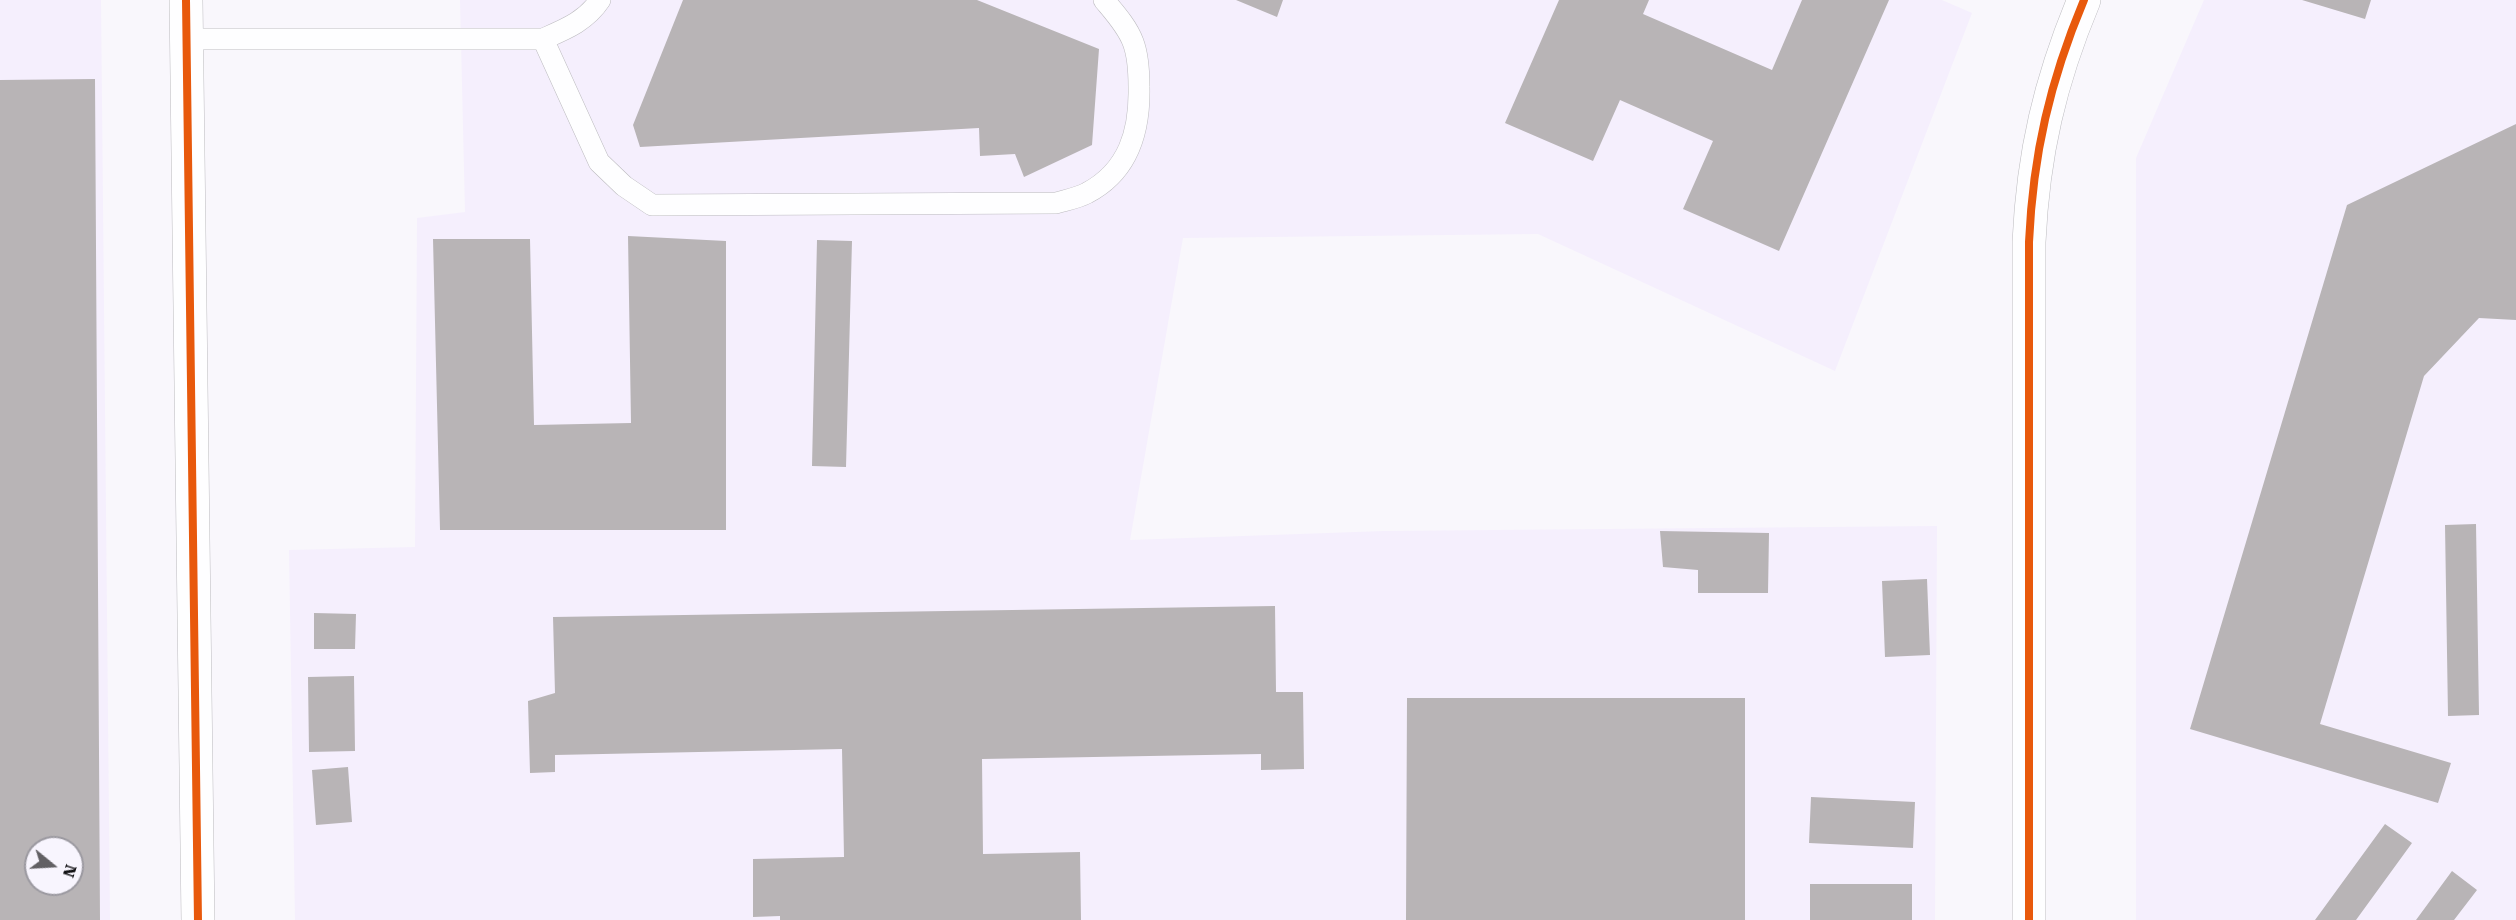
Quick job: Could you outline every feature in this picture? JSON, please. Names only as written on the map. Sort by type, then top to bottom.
[{"type":"street","points":[[186,0],[198,920]]},
{"type":"street","points":[[2029,920],[2029,242],[2032,188],[2039,137],[2052,86],[2067,40],[2084,0]]},
{"type":"lane","points":[[185,39],[543,39],[576,24],[600,0]]},
{"type":"lane","points":[[543,39],[599,162],[624,186],[652,205],[1056,203],[1087,193],[1113,173],[1131,148],[1140,116],[1139,76],[1133,42],[1117,15],[1104,0]]},
{"type":"shaded area","points":[[0,0],[101,0],[110,920],[0,920]]},
{"type":"shaded area","points":[[460,0],[1942,0],[1972,13],[1835,371],[1538,234],[1183,238],[1130,540],[1384,531],[1937,526],[1935,920],[295,920],[289,550],[415,547],[417,218],[465,212]]},
{"type":"shaded area","points":[[2204,0],[2516,0],[2516,920],[2136,920],[2136,158]]},
{"type":"building","points":[[683,0],[977,0],[1099,49],[1092,145],[1024,177],[1015,154],[980,156],[979,128],[640,147],[633,125]]},
{"type":"building","points":[[1236,0],[1283,0],[1277,17]]},
{"type":"building","points":[[1559,0],[1649,0],[1643,14],[1772,70],[1802,0],[1889,0],[1779,251],[1683,209],[1713,141],[1620,100],[1593,161],[1505,123]]},
{"type":"building","points":[[2302,0],[2371,0],[2365,19]]},
{"type":"building","points":[[95,79],[100,920],[0,920],[0,80]]},
{"type":"building","points":[[2516,124],[2516,320],[2479,318],[2424,376],[2320,724],[2451,763],[2438,803],[2190,729],[2347,205]]},
{"type":"building","points":[[628,236],[726,241],[726,530],[440,530],[433,239],[530,239],[534,425],[631,423]]},
{"type":"building","points":[[817,240],[852,241],[846,467],[812,466]]},
{"type":"building","points":[[2476,524],[2479,715],[2448,716],[2445,525]]},
{"type":"building","points":[[1660,531],[1769,533],[1768,593],[1698,593],[1698,570],[1663,567]]},
{"type":"building","points":[[1927,579],[1930,655],[1885,657],[1882,581]]},
{"type":"building","points":[[1275,606],[1276,692],[1303,692],[1304,769],[1261,770],[1261,754],[982,759],[983,854],[1080,852],[1081,920],[780,920],[780,916],[753,917],[753,859],[844,857],[842,749],[555,755],[555,772],[530,773],[528,701],[555,693],[553,617]]},
{"type":"building","points":[[314,613],[356,614],[355,649],[314,649]]},
{"type":"building","points":[[354,676],[355,751],[309,752],[308,677]]},
{"type":"building","points":[[1407,698],[1745,698],[1745,920],[1406,920]]},
{"type":"building","points":[[348,767],[352,822],[316,825],[312,770]]},
{"type":"building","points":[[1811,797],[1915,802],[1913,848],[1809,843]]},
{"type":"building","points":[[2385,824],[2412,843],[2356,920],[2315,920]]},
{"type":"building","points":[[2452,871],[2477,890],[2454,920],[2416,920]]},
{"type":"building","points":[[1810,884],[1912,884],[1912,920],[1810,920]]},
{"type":"cycle path","points":[[186,0],[198,920]]},
{"type":"cycle path","points":[[2029,920],[2029,242],[2034,178],[2045,118],[2062,60],[2084,0]]}]
